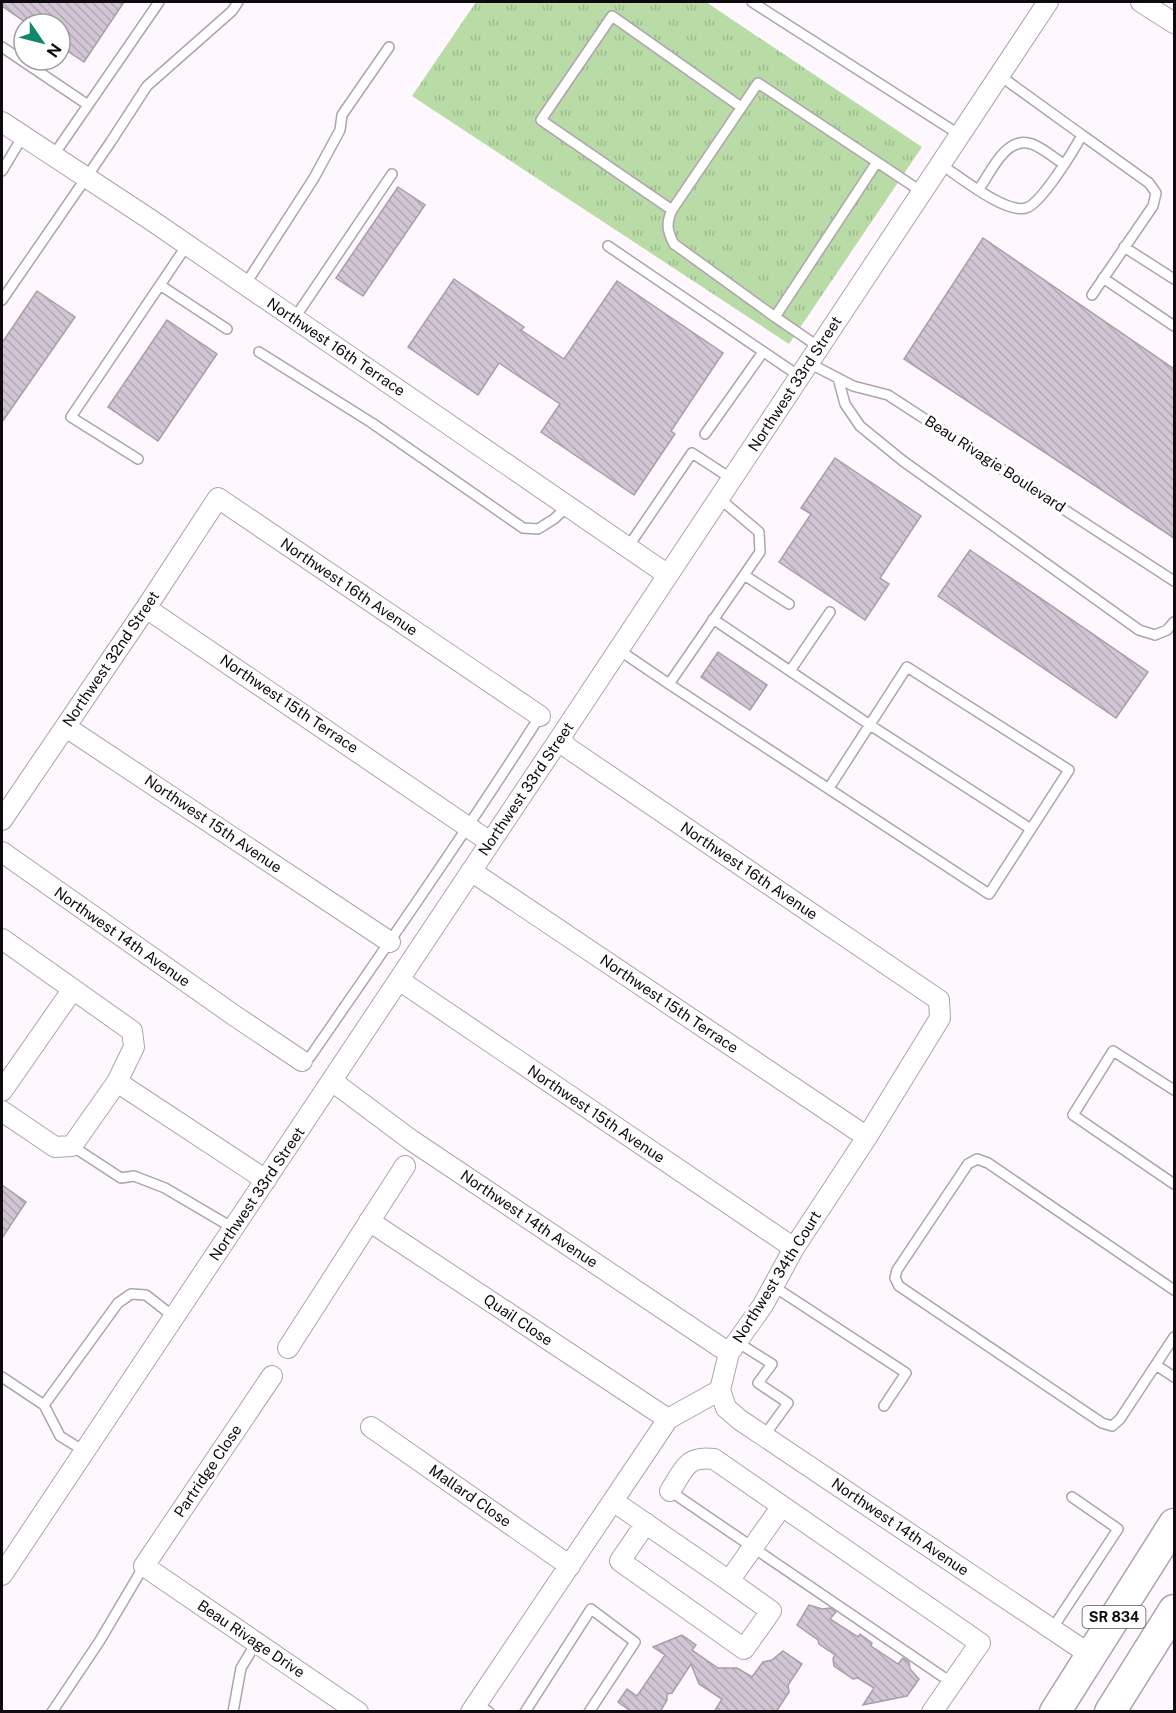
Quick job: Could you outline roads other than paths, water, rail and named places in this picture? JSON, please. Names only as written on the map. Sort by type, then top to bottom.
[{"type":"main road","name":"SR 834","points":[[1054,1712],[1174,1524]]},
{"type":"main road","name":"SR 834","points":[[1110,1712],[1174,1610]]},
{"type":"street","name":"Northwest 33rd Street","points":[[2,1575],[1048,2]]},
{"type":"street","points":[[1142,2],[1174,23]]},
{"type":"street","name":"Northwest 16th Terrace","points":[[2,122],[187,245],[668,575]]},
{"type":"street","name":"Northwest 32nd Street","points":[[2,820],[218,498]]},
{"type":"street","name":"Northwest 16th Avenue","points":[[218,498],[540,716]]},
{"type":"street","name":"Northwest 15th Terrace","points":[[146,608],[490,842]]},
{"type":"street","name":"Northwest 15th Avenue","points":[[66,727],[390,942]]},
{"type":"street","name":"Northwest 16th Avenue","points":[[560,738],[568,748],[939,1000]]},
{"type":"street","name":"Northwest 14th Avenue","points":[[2,852],[302,1061]]},
{"type":"street","name":"Northwest 15th Terrace","points":[[471,871],[867,1137]]},
{"type":"street","points":[[2,1111],[56,1147],[72,1146],[117,1082],[134,1047],[132,1031],[3,943]]},
{"type":"street","name":"Northwest 15th Avenue","points":[[399,980],[794,1248]]},
{"type":"street","points":[[2,1091],[73,989]]},
{"type":"street","name":"Northwest 34th Court","points":[[720,1390],[733,1348],[763,1305],[794,1248],[867,1137],[940,1018],[939,1000]]},
{"type":"street","name":"Northwest 14th Avenue","points":[[332,1081],[411,1140],[733,1348]]},
{"type":"street","points":[[117,1082],[266,1180]]},
{"type":"street","points":[[288,1348],[405,1166]]},
{"type":"street","name":"Quail Close","points":[[369,1221],[668,1419]]},
{"type":"street","name":"Partridge Close","points":[[144,1566],[272,1376]]},
{"type":"street","points":[[479,1709],[570,1566],[668,1419],[720,1390]]},
{"type":"street","name":"Northwest 14th Avenue","points":[[720,1390],[726,1408],[764,1436],[1089,1654]]},
{"type":"street","name":"Mallard Close","points":[[371,1427],[570,1566]]},
{"type":"street","points":[[670,1491],[690,1461],[700,1457],[714,1459],[980,1643],[932,1712]]},
{"type":"street","points":[[613,1501],[771,1611],[744,1649],[620,1561],[646,1524]]},
{"type":"street","points":[[729,1581],[782,1506]]},
{"type":"street","name":"Beau Rivage Drive","points":[[144,1566],[358,1712]]},
{"type":"lane","points":[[53,156],[159,2]]},
{"type":"lane","points":[[2,300],[147,86],[232,11],[238,2]]},
{"type":"lane","points":[[752,2],[960,135]]},
{"type":"lane","points":[[672,210],[541,120],[612,16],[741,107]]},
{"type":"lane","points":[[2,47],[88,105]]},
{"type":"lane","points":[[245,285],[314,178],[340,130],[342,115],[389,47]]},
{"type":"lane","points":[[999,75],[1149,183],[1156,193],[1153,206],[1092,295]]},
{"type":"lane","points":[[809,362],[775,316],[674,243],[667,232],[668,219],[672,210],[758,83],[922,192]]},
{"type":"lane","points":[[940,164],[1004,205],[1024,209],[1035,204],[1082,135]]},
{"type":"lane","points":[[2,171],[23,136]]},
{"type":"lane","points":[[979,189],[1007,148],[1017,143],[1031,144],[1064,164]]},
{"type":"lane","points":[[775,316],[877,162]]},
{"type":"lane","points":[[294,319],[392,174]]},
{"type":"lane","points":[[138,459],[71,417],[187,245]]},
{"type":"lane","points":[[608,246],[763,352],[809,362]]},
{"type":"lane","points":[[1124,247],[1174,279]]},
{"type":"lane","points":[[1103,278],[1174,326]]},
{"type":"lane","points":[[160,285],[227,329]]},
{"type":"lane","points":[[259,352],[372,423],[523,528],[538,529],[568,506]]},
{"type":"lane","points":[[705,434],[763,352]]},
{"type":"lane","name":"Beau Rivagie Boulevard","points":[[809,362],[853,386],[888,394],[1174,580]]},
{"type":"lane","points":[[838,378],[845,404],[860,426],[903,461],[1140,630],[1155,635],[1167,630],[1174,622]]},
{"type":"lane","points":[[628,547],[692,453],[732,479]]},
{"type":"lane","points":[[669,684],[760,552],[759,531],[719,498]]},
{"type":"lane","points":[[744,575],[789,604]]},
{"type":"lane","points":[[790,671],[830,612]]},
{"type":"lane","points":[[713,619],[870,725],[1031,829]]},
{"type":"lane","points":[[619,650],[989,894],[1069,770],[907,667],[829,788]]},
{"type":"lane","points":[[302,1061],[310,1057],[390,942],[469,827],[540,716]]},
{"type":"lane","points":[[1174,1090],[1113,1051],[1073,1115],[1174,1184]]},
{"type":"lane","points":[[72,1146],[121,1178],[134,1176],[165,1188],[233,1228]]},
{"type":"lane","points":[[1174,1290],[988,1163],[977,1159],[968,1164],[897,1270],[895,1278],[899,1286],[1102,1423],[1112,1426],[1120,1419],[1174,1337]]},
{"type":"lane","points":[[773,1286],[906,1373],[884,1406]]},
{"type":"lane","points":[[44,1405],[118,1303],[131,1294],[146,1296],[174,1317]]},
{"type":"lane","points":[[733,1348],[772,1364],[758,1383],[788,1403],[764,1436]]},
{"type":"lane","points":[[1156,1365],[1174,1377]]},
{"type":"lane","points":[[2,1377],[44,1405],[60,1436],[84,1451]]},
{"type":"lane","points":[[670,1491],[952,1683]]},
{"type":"lane","points":[[1052,1629],[1118,1529],[1072,1497]]},
{"type":"lane","points":[[64,1712],[54,1709],[99,1642],[144,1566]]},
{"type":"lane","points":[[525,1712],[591,1610],[635,1642],[589,1712]]},
{"type":"lane","points":[[233,1712],[241,1668],[256,1643]]}]
